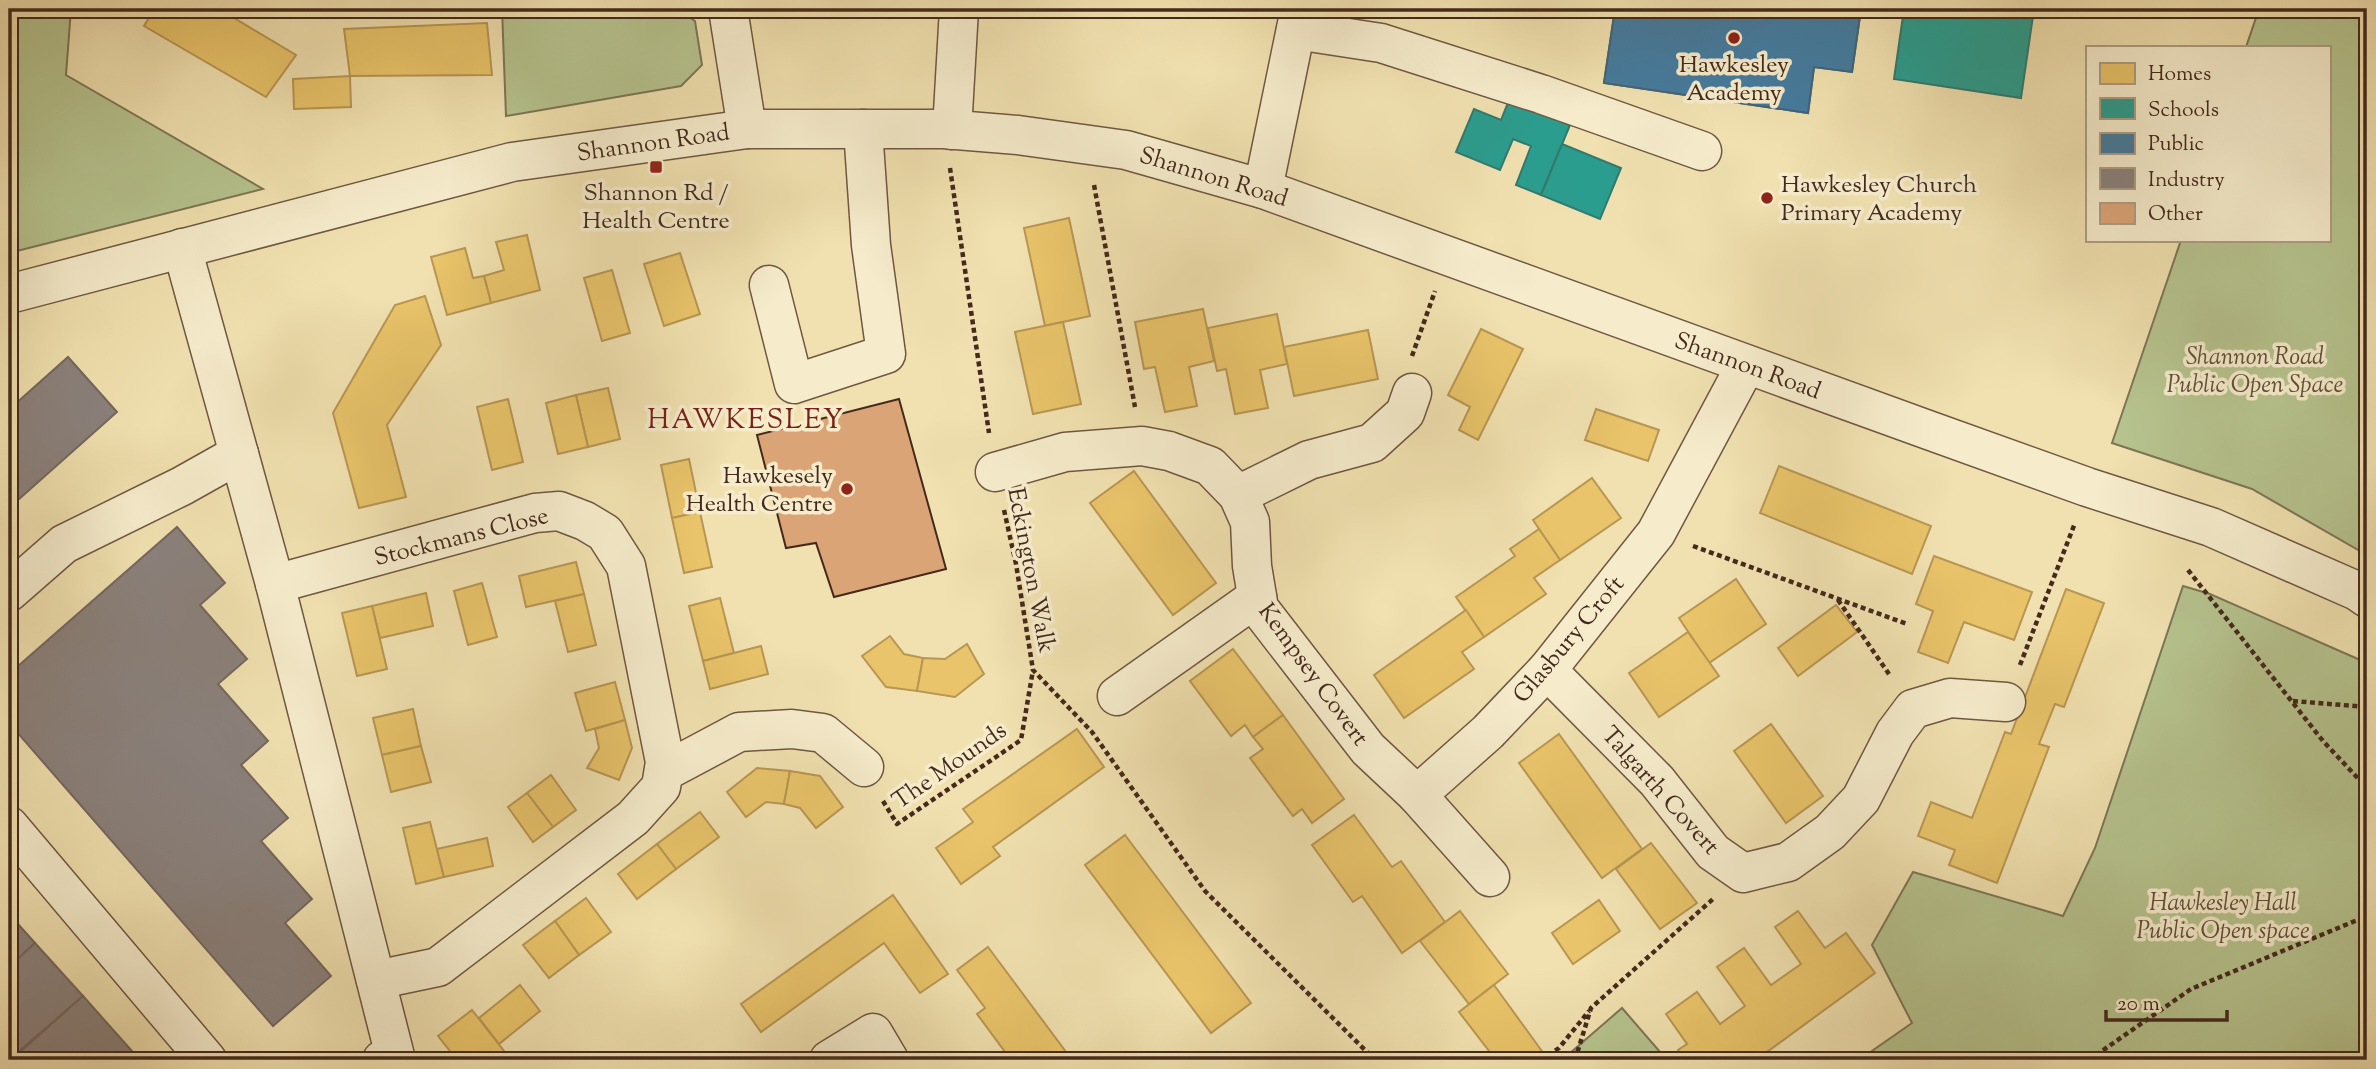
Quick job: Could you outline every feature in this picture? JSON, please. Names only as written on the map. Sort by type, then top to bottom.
[{"type":"street","points":[[728,9],[747,129]]},
{"type":"street","points":[[948,130],[959,9]]},
{"type":"street","points":[[1263,189],[1298,20],[1381,43],[1541,94],[1702,151]]},
{"type":"street","name":"Shannon Road","points":[[9,294],[512,162],[747,129],[948,130],[1018,135],[1126,150],[1263,189],[2087,487],[2211,527],[2357,591],[2367,598]]},
{"type":"street","points":[[769,285],[794,384],[886,354],[871,245],[863,129]]},
{"type":"street","points":[[182,248],[275,584],[376,981],[389,1058]]},
{"type":"street","name":"Glasbury Croft","points":[[1416,794],[1488,732],[1547,670],[1656,533],[1746,365]]},
{"type":"street","points":[[1238,495],[1310,460],[1371,443],[1405,412],[1412,393]]},
{"type":"street","name":"Kempsey Covert","points":[[995,472],[1065,452],[1142,446],[1169,451],[1210,466],[1238,495],[1250,522],[1252,566],[1259,608],[1368,749],[1416,794]]},
{"type":"street","points":[[9,592],[64,544],[182,486],[239,454]]},
{"type":"street","name":"Stockmans Close","points":[[275,584],[535,513],[559,511],[585,521],[606,533],[626,566],[665,762],[664,772]]},
{"type":"street","points":[[1117,696],[1257,597]]},
{"type":"street","name":"Talgarth Covert","points":[[1547,670],[1657,781],[1713,852],[1742,873],[1788,862],[1830,832],[1861,799],[1895,733],[1913,709]]},
{"type":"street","points":[[1913,709],[1950,698],[2006,702]]},
{"type":"street","points":[[376,981],[438,967],[633,818],[661,787],[664,772],[739,732],[792,729],[822,733],[863,767]]},
{"type":"street","points":[[1416,794],[1490,877]]},
{"type":"street","points":[[9,826],[207,1060]]},
{"type":"street","points":[[829,1060],[873,1032],[889,1060]]},
{"type":"path","name":"Eckington Walk","points":[[948,130],[995,472],[1016,564],[1033,670],[1092,732],[1205,891],[1375,1060]]},
{"type":"path","points":[[1086,144],[1142,446]]},
{"type":"path","points":[[1412,393],[1402,383],[1447,255]]},
{"type":"path","points":[[2006,702],[2087,487]]},
{"type":"path","points":[[1656,533],[1907,624]]},
{"type":"path","points":[[2188,570],[2323,741],[2367,788]]},
{"type":"path","points":[[1837,598],[1913,709]]},
{"type":"path","name":"The Mounds","points":[[863,767],[897,824],[1021,740],[1033,670]]},
{"type":"path","points":[[2292,701],[2367,707]]},
{"type":"path","points":[[1541,1060],[1559,1048],[1591,1008],[1742,873]]},
{"type":"path","points":[[2089,1060],[2191,989],[2367,916]]},
{"type":"path","points":[[1575,1060],[1591,1008]]},
{"type":"green space","points":[[9,9],[71,9],[66,75],[263,189],[9,253]]},
{"type":"green space","points":[[502,9],[676,9],[695,21],[702,65],[681,86],[506,116]]},
{"type":"green space","name":"Shannon Road Public Open Space","points":[[2259,9],[2367,9],[2367,555],[2252,489],[2112,443],[2180,242],[2330,242],[2330,46],[2246,46]]},
{"type":"green space","name":"Hawkesley Hall Public Open space","points":[[2183,586],[2210,594],[2367,663],[2367,1060],[1859,1060],[1912,1023],[1872,945],[1913,872],[2063,916],[2095,848]]},
{"type":"green space","points":[[1622,1008],[1667,1060],[1562,1060]]},
{"type":"building: Homes","points":[[154,9],[219,9],[296,55],[266,97],[144,26]]},
{"type":"building: Homes","points":[[487,23],[492,75],[350,76],[344,29]]},
{"type":"building: Homes","points":[[350,76],[351,107],[294,109],[293,79]]},
{"type":"building: Homes","points":[[1069,218],[1090,316],[1045,326],[1024,228]]},
{"type":"building: Homes","points":[[527,235],[540,290],[491,303],[484,276],[504,270],[496,242]]},
{"type":"building: Homes","points":[[465,248],[473,278],[484,276],[491,303],[447,315],[431,257]]},
{"type":"building: Homes","points":[[680,253],[700,314],[664,326],[644,264]]},
{"type":"building: Homes","points":[[612,270],[630,333],[602,341],[584,278]]},
{"type":"building: Homes","points":[[425,296],[441,345],[387,425],[406,497],[359,508],[333,413],[395,305]]},
{"type":"building: Homes","points":[[1203,309],[1214,361],[1189,367],[1197,406],[1165,412],[1155,367],[1144,369],[1135,322]]},
{"type":"building: Homes","points":[[1277,314],[1287,364],[1260,370],[1268,408],[1235,414],[1226,369],[1217,371],[1208,328]]},
{"type":"building: Homes","points":[[1063,322],[1081,404],[1033,414],[1015,332]]},
{"type":"building: Homes","points":[[1481,329],[1523,349],[1478,440],[1459,430],[1470,407],[1448,395]]},
{"type":"building: Homes","points":[[1368,330],[1378,379],[1294,396],[1284,347]]},
{"type":"building: Homes","points":[[608,388],[620,439],[588,447],[576,395]]},
{"type":"building: Homes","points":[[576,395],[588,447],[558,454],[546,403]]},
{"type":"building: Homes","points":[[508,399],[523,462],[492,470],[477,407]]},
{"type":"building: Homes","points":[[1596,409],[1659,430],[1648,461],[1585,440]]},
{"type":"building: Homes","points":[[689,459],[700,512],[672,518],[661,465]]},
{"type":"building: Homes","points":[[1779,466],[1931,526],[1912,574],[1760,513]]},
{"type":"building: Homes","points":[[1134,471],[1216,583],[1173,615],[1090,503]]},
{"type":"building: Homes","points":[[1592,478],[1621,518],[1560,560],[1533,520]]},
{"type":"building: Homes","points":[[700,512],[712,567],[684,573],[672,518]]},
{"type":"building: Homes","points":[[1539,529],[1560,560],[1534,578],[1546,594],[1484,637],[1456,597],[1515,556],[1510,549]]},
{"type":"building: Homes","points":[[1934,556],[2032,592],[2014,640],[1964,622],[1948,663],[1918,652],[1933,611],[1916,604]]},
{"type":"building: Homes","points":[[576,562],[584,594],[526,607],[519,576]]},
{"type":"building: Homes","points":[[1736,579],[1766,624],[1709,663],[1679,618]]},
{"type":"building: Homes","points":[[482,583],[497,637],[468,645],[454,591]]},
{"type":"building: Homes","points":[[2066,589],[2104,603],[2064,707],[2055,704],[2039,744],[2049,747],[1997,883],[1949,865],[1955,850],[1918,836],[1931,802],[1972,818],[2005,732],[2011,734]]},
{"type":"building: Homes","points":[[426,593],[433,626],[380,638],[372,606]]},
{"type":"building: Homes","points":[[584,594],[596,645],[568,652],[555,601]]},
{"type":"building: Homes","points":[[720,598],[734,653],[703,661],[689,606]]},
{"type":"building: Homes","points":[[1836,605],[1857,632],[1798,676],[1778,648]]},
{"type":"building: Homes","points":[[372,606],[387,669],[357,676],[342,613]]},
{"type":"building: Homes","points":[[1466,610],[1484,637],[1462,652],[1474,669],[1404,718],[1374,675]]},
{"type":"building: Homes","points":[[1688,632],[1719,676],[1659,717],[1629,673]]},
{"type":"building: Homes","points":[[890,636],[904,654],[923,658],[917,691],[886,687],[862,656]]},
{"type":"building: Homes","points":[[967,644],[984,674],[955,697],[917,691],[923,658],[945,659]]},
{"type":"building: Homes","points":[[761,646],[768,674],[710,689],[703,661]]},
{"type":"building: Homes","points":[[1233,649],[1283,715],[1253,737],[1245,725],[1231,736],[1190,681]]},
{"type":"building: Homes","points":[[615,682],[625,720],[586,731],[575,693]]},
{"type":"building: Homes","points":[[413,709],[421,746],[382,755],[373,718]]},
{"type":"building: Homes","points":[[1283,715],[1344,799],[1312,823],[1302,809],[1293,816],[1250,758],[1263,749],[1253,737]]},
{"type":"building: Homes","points":[[625,720],[632,748],[619,780],[587,768],[599,748],[595,729]]},
{"type":"building: Homes","points":[[1771,724],[1823,796],[1786,823],[1734,751]]},
{"type":"building: Homes","points":[[1077,729],[1104,767],[993,847],[1000,856],[961,884],[936,848],[973,822],[963,809]]},
{"type":"building: Homes","points":[[1559,734],[1642,849],[1602,878],[1519,763]]},
{"type":"building: Homes","points":[[421,746],[431,782],[391,792],[382,755]]},
{"type":"building: Homes","points":[[757,768],[790,771],[784,804],[766,802],[746,817],[727,792]]},
{"type":"building: Homes","points":[[790,771],[820,776],[843,807],[816,828],[800,808],[784,804]]},
{"type":"building: Homes","points":[[551,775],[576,810],[553,827],[527,793]]},
{"type":"building: Homes","points":[[527,793],[553,827],[533,842],[508,807]]},
{"type":"building: Homes","points":[[700,812],[719,837],[676,869],[657,844]]},
{"type":"building: Homes","points":[[1354,815],[1392,867],[1401,861],[1445,922],[1402,953],[1362,896],[1353,902],[1312,845]]},
{"type":"building: Homes","points":[[430,822],[444,877],[416,884],[403,828]]},
{"type":"building: Homes","points":[[1125,835],[1251,1003],[1211,1033],[1085,865]]},
{"type":"building: Homes","points":[[487,838],[493,866],[444,877],[437,849]]},
{"type":"building: Homes","points":[[1651,843],[1697,903],[1660,929],[1616,869]]},
{"type":"building: Homes","points":[[657,844],[676,869],[637,899],[618,874]]},
{"type":"building: Homes","points":[[893,895],[948,974],[920,993],[884,943],[761,1032],[741,1004]]},
{"type":"building: Homes","points":[[586,898],[611,932],[579,955],[555,921]]},
{"type":"building: Homes","points":[[1599,900],[1620,931],[1573,964],[1552,933]]},
{"type":"building: Homes","points":[[1460,911],[1508,974],[1469,1004],[1420,941]]},
{"type":"building: Homes","points":[[1798,911],[1825,948],[1846,933],[1875,973],[1756,1060],[1685,1060],[1678,1050],[1687,1044],[1666,1014],[1697,992],[1720,1024],[1745,1006],[1717,967],[1744,948],[1771,985],[1801,964],[1775,927]]},
{"type":"building: Homes","points":[[555,921],[579,955],[549,978],[523,945]]},
{"type":"building: Homes","points":[[988,947],[1072,1060],[1011,1060],[977,1014],[985,1008],[957,970]]},
{"type":"building: Homes","points":[[520,985],[540,1011],[499,1044],[479,1018]]},
{"type":"building: Homes","points":[[1494,985],[1544,1054],[1536,1060],[1496,1060],[1459,1012]]},
{"type":"building: Homes","points":[[472,1010],[508,1056],[503,1060],[457,1060],[438,1036]]},
{"type":"building: Schools","name":"Hawkesley Academy","points":[[1615,9],[1861,9],[1852,72],[1814,67],[1808,113],[1604,83]]},
{"type":"building: Schools","points":[[1904,9],[2034,9],[2021,98],[1894,79]]},
{"type":"building: Schools","points":[[1509,100],[1570,125],[1541,195],[1516,185],[1531,146],[1513,139],[1500,170],[1456,152],[1474,109],[1501,120]]},
{"type":"building: Schools","points":[[1562,144],[1621,168],[1600,219],[1541,195]]},
{"type":"building: Public","name":"Hawkesley Academy","points":[[1615,9],[1861,9],[1852,72],[1814,67],[1808,113],[1604,83]]},
{"type":"building: Industry","points":[[68,357],[117,412],[9,508],[9,400],[13,406]]},
{"type":"building: Industry","points":[[177,527],[225,583],[200,605],[247,659],[218,684],[268,741],[241,765],[288,818],[261,841],[312,899],[285,923],[331,976],[273,1026],[9,723],[9,674]]},
{"type":"building: Industry","points":[[9,914],[35,943],[9,967]]},
{"type":"building: Industry","points":[[35,943],[83,996],[9,1060],[9,967]]},
{"type":"building: Industry","points":[[83,996],[140,1060],[11,1060]]},
{"type":"building: Other","name":"Hawkesely Health Centre","points":[[899,399],[946,569],[834,597],[816,543],[786,548],[757,435]]},
{"type":"place","name":"Hawkesley Academy","points":[[1734,38]]},
{"type":"place","name":"Shannon Rd / Health Centre","points":[[656,167]]},
{"type":"place","name":"Hawkesley Church Primary Academy","points":[[1767,198]]},
{"type":"place","name":"Hawkesely Health Centre","points":[[847,489]]},
{"type":"district","name":"HAWKESLEY","points":[[746,418]]}]
